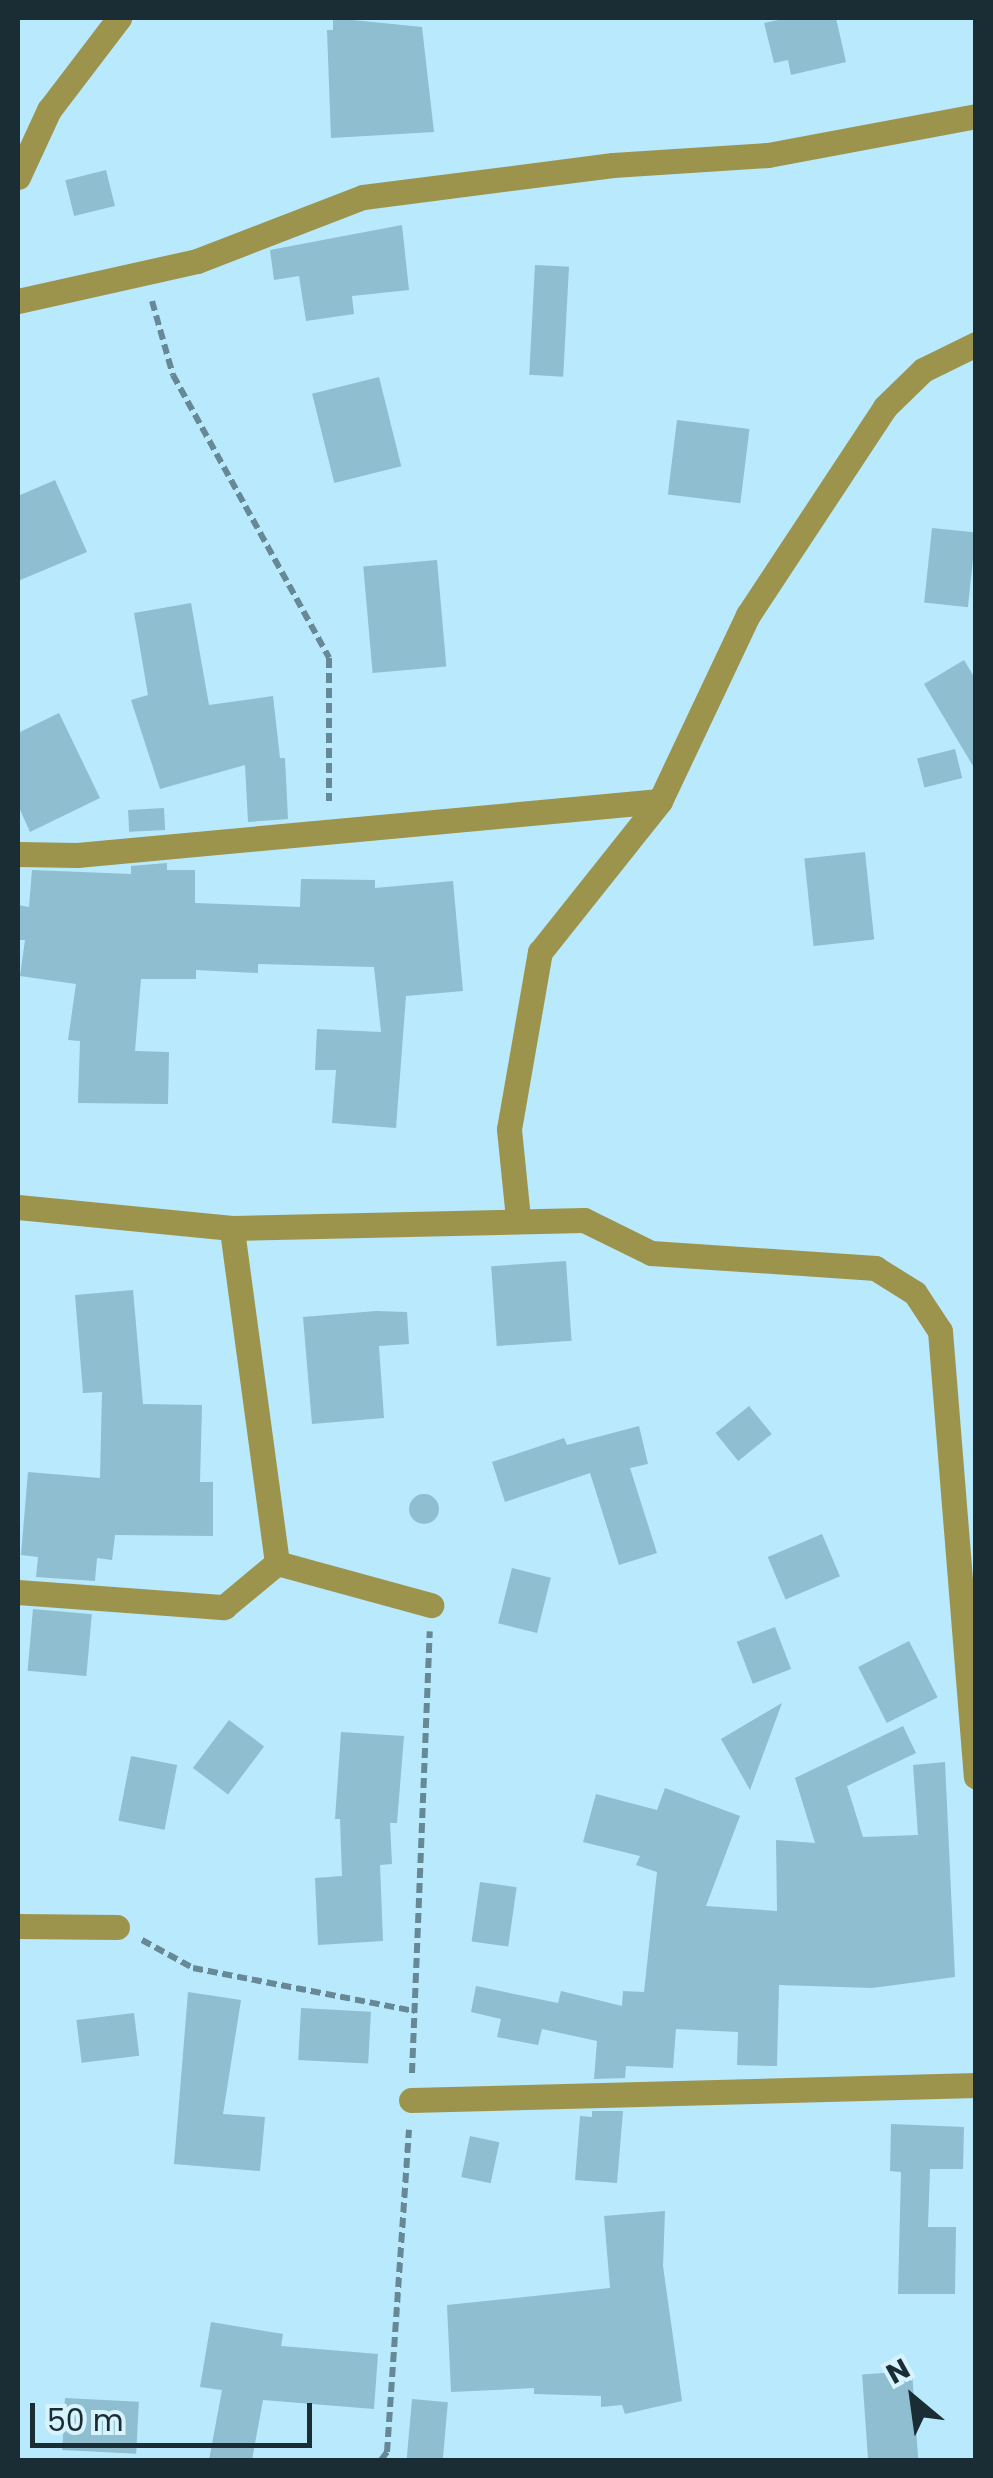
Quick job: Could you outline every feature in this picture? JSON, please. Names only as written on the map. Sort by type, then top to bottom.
[{"type":"street","points":[[18,178],[48,110],[119,18]]},
{"type":"street","points":[[18,301],[196,262],[364,197],[613,165],[768,155],[976,116]]},
{"type":"street","points":[[518,1218],[509,1129],[540,952],[660,801],[748,614],[885,407],[922,370],[976,344]]},
{"type":"street","points":[[18,854],[77,855],[660,801]]},
{"type":"street","points":[[18,1206],[232,1228],[518,1218],[584,1220],[651,1253],[875,1268],[914,1292],[940,1331],[976,1777]]},
{"type":"street","points":[[232,1228],[277,1563]]},
{"type":"street","points":[[18,1592],[224,1607],[277,1563]]},
{"type":"street","points":[[277,1563],[431,1605]]},
{"type":"street","points":[[18,1926],[117,1927]]},
{"type":"street","points":[[411,2100],[976,2085]]},
{"type":"path","points":[[144,272],[173,375],[329,658],[328,832]]},
{"type":"path","points":[[380,2460],[387,2452],[411,2100],[431,1605]]},
{"type":"path","points":[[117,1927],[193,1968],[415,2011]]},
{"type":"building","points":[[333,18],[422,27],[434,132],[331,138],[327,30],[333,30]]},
{"type":"building","points":[[788,18],[836,18],[846,62],[791,75],[788,60],[774,63],[764,23]]},
{"type":"building","points":[[106,170],[115,206],[74,216],[65,180]]},
{"type":"building","points":[[402,225],[409,290],[352,296],[354,314],[306,321],[299,276],[274,280],[270,250]]},
{"type":"building","points":[[535,265],[569,267],[563,377],[529,375]]},
{"type":"building","points":[[379,377],[401,466],[334,483],[312,394]]},
{"type":"building","points":[[677,420],[749,429],[740,503],[668,494]]},
{"type":"building","points":[[55,480],[87,552],[18,581],[18,496]]},
{"type":"building","points":[[932,528],[976,533],[968,607],[924,603]]},
{"type":"building","points":[[437,560],[446,667],[373,673],[363,566]]},
{"type":"building","points":[[191,603],[209,705],[273,696],[280,758],[285,758],[288,819],[248,822],[245,765],[160,789],[131,700],[148,695],[134,613]]},
{"type":"building","points":[[964,660],[976,680],[976,771],[924,684]]},
{"type":"building","points":[[59,713],[100,798],[30,832],[18,805],[18,733]]},
{"type":"building","points":[[955,749],[962,778],[924,788],[917,758]]},
{"type":"building","points":[[164,808],[165,830],[129,832],[128,810]]},
{"type":"building","points":[[865,852],[874,940],[814,946],[804,858]]},
{"type":"building","points":[[167,863],[167,870],[195,870],[195,903],[300,907],[301,879],[375,880],[375,888],[453,881],[463,991],[406,996],[396,1128],[332,1123],[336,1070],[315,1070],[317,1029],[381,1032],[374,967],[258,964],[258,973],[196,970],[196,979],[141,979],[135,1051],[169,1052],[168,1104],[78,1103],[80,1041],[68,1040],[76,984],[20,976],[25,940],[18,940],[18,905],[29,907],[32,870],[131,874],[131,866]]},
{"type":"building","points":[[566,1261],[572,1341],[497,1346],[491,1266]]},
{"type":"building","points":[[133,1290],[143,1404],[202,1405],[200,1482],[213,1482],[213,1536],[115,1535],[112,1560],[97,1558],[95,1581],[36,1577],[38,1557],[21,1555],[28,1472],[100,1478],[102,1392],[83,1393],[75,1295]]},
{"type":"building","points":[[407,1312],[409,1344],[379,1346],[384,1418],[312,1424],[303,1317]]},
{"type":"building","points":[[749,1406],[772,1434],[738,1461],[716,1433]]},
{"type":"building","points":[[639,1426],[648,1464],[630,1468],[657,1553],[619,1565],[590,1473],[505,1502],[492,1462],[564,1438],[567,1445]]},
{"type":"building","points":[[424,1494],[435,1498],[439,1509],[435,1520],[424,1524],[413,1520],[409,1509],[413,1498]]},
{"type":"building","points":[[822,1534],[840,1576],[786,1599],[768,1557]]},
{"type":"building","points":[[512,1568],[551,1578],[537,1633],[498,1623]]},
{"type":"building","points":[[33,1609],[92,1614],[86,1676],[28,1671]]},
{"type":"building","points":[[775,1627],[791,1669],[753,1684],[737,1642]]},
{"type":"building","points":[[909,1641],[938,1697],[887,1723],[858,1667]]},
{"type":"building","points":[[782,1703],[750,1790],[721,1739]]},
{"type":"building","points":[[229,1720],[264,1746],[228,1794],[193,1768]]},
{"type":"building","points":[[903,1726],[916,1753],[847,1786],[863,1837],[918,1835],[913,1765],[945,1762],[955,1977],[872,1988],[779,1985],[777,2066],[737,2065],[738,2032],[676,2029],[673,2068],[626,2066],[625,2078],[594,2079],[597,2041],[542,2029],[538,2045],[497,2037],[501,2019],[471,2012],[476,1986],[558,2003],[561,1991],[622,2006],[623,1991],[644,1992],[657,1872],[636,1865],[640,1856],[583,1842],[596,1794],[657,1810],[665,1788],[740,1816],[706,1906],[777,1911],[776,1840],[815,1843],[795,1778]]},
{"type":"building","points":[[341,1732],[404,1736],[397,1823],[390,1823],[392,1864],[380,1865],[383,1941],[318,1945],[315,1878],[342,1876],[340,1819],[335,1819]]},
{"type":"building","points":[[131,1756],[177,1765],[165,1830],[118,1821]]},
{"type":"building","points":[[480,1882],[517,1887],[508,1947],[472,1941]]},
{"type":"building","points":[[188,1992],[241,2000],[223,2114],[265,2117],[260,2171],[174,2164]]},
{"type":"building","points":[[301,2008],[371,2012],[368,2064],[298,2060]]},
{"type":"building","points":[[134,2013],[139,2056],[82,2063],[76,2020]]},
{"type":"building","points":[[592,2111],[623,2111],[617,2183],[575,2180],[580,2116],[592,2117]]},
{"type":"building","points":[[891,2124],[964,2127],[963,2169],[930,2169],[928,2227],[956,2227],[955,2294],[898,2294],[901,2172],[890,2171]]},
{"type":"building","points":[[470,2136],[499,2142],[491,2183],[461,2177]]},
{"type":"building","points":[[665,2211],[663,2266],[682,2401],[625,2414],[622,2405],[601,2407],[601,2396],[534,2394],[534,2388],[451,2392],[447,2305],[610,2288],[604,2216]]},
{"type":"building","points":[[211,2322],[283,2334],[281,2346],[378,2354],[374,2409],[263,2400],[252,2460],[209,2460],[222,2390],[200,2387]]},
{"type":"building","points":[[912,2371],[918,2460],[868,2460],[862,2374]]},
{"type":"building","points":[[65,2398],[139,2402],[136,2454],[62,2450]]},
{"type":"building","points":[[412,2399],[448,2402],[443,2460],[407,2460]]}]
